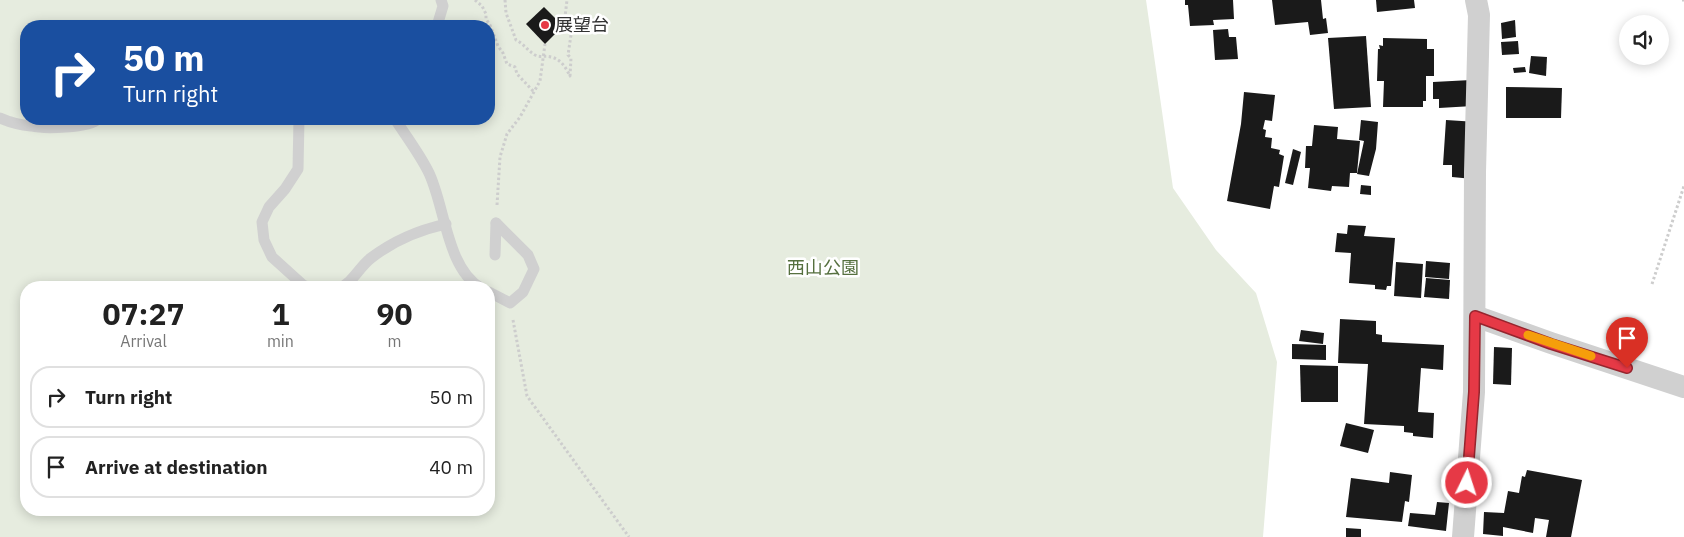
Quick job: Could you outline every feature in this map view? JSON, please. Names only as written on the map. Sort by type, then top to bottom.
[{"type":"street","points":[[1463,537],[1474,392],[1475,172],[1479,15],[1476,0]]},
{"type":"street","points":[[1475,316],[1551,344],[1684,387]]},
{"type":"lane","points":[[439,20],[443,6],[440,0]]},
{"type":"lane","points":[[0,118],[20,124]]},
{"type":"lane","points":[[25,125],[32,127],[80,125]]},
{"type":"lane","points":[[299,125],[298,169],[285,189],[269,207],[262,222],[264,240],[272,256],[299,281]]},
{"type":"lane","points":[[399,125],[429,172],[455,257],[472,281]]},
{"type":"lane","points":[[350,281],[370,259],[390,246],[428,228],[446,224]]},
{"type":"lane","points":[[495,255],[496,224]]},
{"type":"lane","points":[[495,295],[510,303],[523,292],[534,269],[528,255],[496,224]]},
{"type":"path","points":[[475,0],[482,6],[487,20]]},
{"type":"path","points":[[505,0],[506,13],[516,40],[525,44],[535,55],[549,56],[556,59],[564,66],[570,76],[571,58],[568,55],[571,35],[565,17],[567,0]]},
{"type":"path","points":[[495,38],[507,64],[515,66],[517,74],[534,92]]},
{"type":"path","points":[[496,224],[500,157],[507,134],[520,117],[540,81],[545,44]]},
{"type":"path","points":[[1652,284],[1684,186]]},
{"type":"path","points":[[510,303],[526,396],[629,537]]},
{"type":"green space","name":"西山公園","points":[[0,0],[1146,0],[1173,188],[1216,250],[1256,293],[1277,362],[1263,537],[0,537]]},
{"type":"building","points":[[1185,0],[1233,0],[1234,19],[1213,20],[1214,25],[1190,26],[1188,5],[1185,5]]},
{"type":"building","points":[[1272,0],[1321,0],[1323,19],[1326,18],[1328,33],[1310,35],[1308,22],[1275,25]]},
{"type":"building","points":[[1376,0],[1414,0],[1415,8],[1377,12]]},
{"type":"building","name":"展望台","points":[[544,7],[563,26],[545,44],[526,24]]},
{"type":"building","points":[[1515,20],[1516,37],[1502,39],[1501,23]]},
{"type":"building","points":[[1228,29],[1229,37],[1236,37],[1238,59],[1215,60],[1213,30]]},
{"type":"building","points":[[1366,36],[1371,107],[1334,109],[1328,38]]},
{"type":"building","points":[[1383,38],[1427,39],[1427,49],[1434,49],[1434,76],[1426,76],[1426,101],[1423,101],[1423,107],[1383,107],[1384,81],[1377,81],[1378,49],[1380,49],[1379,45],[1383,46]]},
{"type":"building","points":[[1518,41],[1519,54],[1502,55],[1501,42]]},
{"type":"building","points":[[1531,56],[1547,57],[1546,76],[1529,73]]},
{"type":"building","points":[[1525,67],[1526,72],[1514,73],[1513,68]]},
{"type":"building","points":[[1471,80],[1473,106],[1439,108],[1439,99],[1433,99],[1433,82]]},
{"type":"building","points":[[1506,87],[1562,88],[1561,118],[1506,118]]},
{"type":"building","points":[[1244,92],[1275,95],[1272,121],[1265,120],[1263,129],[1266,130],[1265,137],[1272,138],[1271,148],[1280,150],[1279,154],[1284,156],[1279,187],[1274,186],[1270,209],[1227,201],[1241,124]]},
{"type":"building","points":[[1361,120],[1378,122],[1376,149],[1369,176],[1357,174],[1364,141],[1359,140]]},
{"type":"building","points":[[1446,120],[1477,122],[1473,179],[1452,177],[1452,165],[1443,165]]},
{"type":"building","points":[[1314,125],[1338,127],[1337,139],[1360,141],[1357,173],[1350,173],[1349,187],[1332,186],[1331,191],[1308,188],[1310,168],[1305,168],[1306,146],[1312,146]]},
{"type":"building","points":[[1293,149],[1301,152],[1293,185],[1285,183]]},
{"type":"building","points":[[1361,185],[1371,186],[1371,195],[1360,194]]},
{"type":"building","points":[[1348,225],[1366,226],[1364,236],[1395,238],[1391,286],[1387,286],[1386,290],[1375,289],[1375,285],[1349,283],[1351,253],[1335,252],[1337,233],[1347,234]]},
{"type":"building","points":[[1426,261],[1450,263],[1449,279],[1425,277]]},
{"type":"building","points":[[1396,262],[1423,264],[1421,298],[1394,296]]},
{"type":"building","points":[[1426,278],[1450,280],[1449,299],[1424,297]]},
{"type":"building","points":[[1340,319],[1376,321],[1376,334],[1382,335],[1382,342],[1444,345],[1443,370],[1421,368],[1418,412],[1434,413],[1433,438],[1413,436],[1413,433],[1404,432],[1404,426],[1364,424],[1368,364],[1338,363]]},
{"type":"building","points":[[1301,330],[1324,333],[1323,344],[1299,341]]},
{"type":"building","points":[[1292,344],[1326,345],[1326,360],[1292,359]]},
{"type":"building","points":[[1494,347],[1512,348],[1511,385],[1493,384]]},
{"type":"building","points":[[1300,365],[1338,366],[1338,402],[1301,402]]},
{"type":"building","points":[[1346,423],[1374,430],[1368,453],[1340,446]]},
{"type":"building","points":[[1527,470],[1582,480],[1571,537],[1546,537],[1549,520],[1535,518],[1533,533],[1503,527],[1503,536],[1483,534],[1484,512],[1504,513],[1508,491],[1519,493],[1522,476],[1525,477]]},
{"type":"building","points":[[1390,472],[1412,475],[1409,502],[1405,501],[1402,522],[1346,517],[1351,478],[1389,483]]},
{"type":"building","points":[[1437,502],[1449,503],[1446,531],[1408,526],[1410,513],[1435,515]]},
{"type":"building","points":[[1346,528],[1361,529],[1361,537],[1346,537]]},
{"type":"slow traffic","points":[[1528,335],[1591,356]]},
{"type":"place","name":"展望台","points":[[545,25]]},
{"type":"route","points":[[1467,483],[1474,392],[1475,316],[1551,344],[1627,368]]}]
